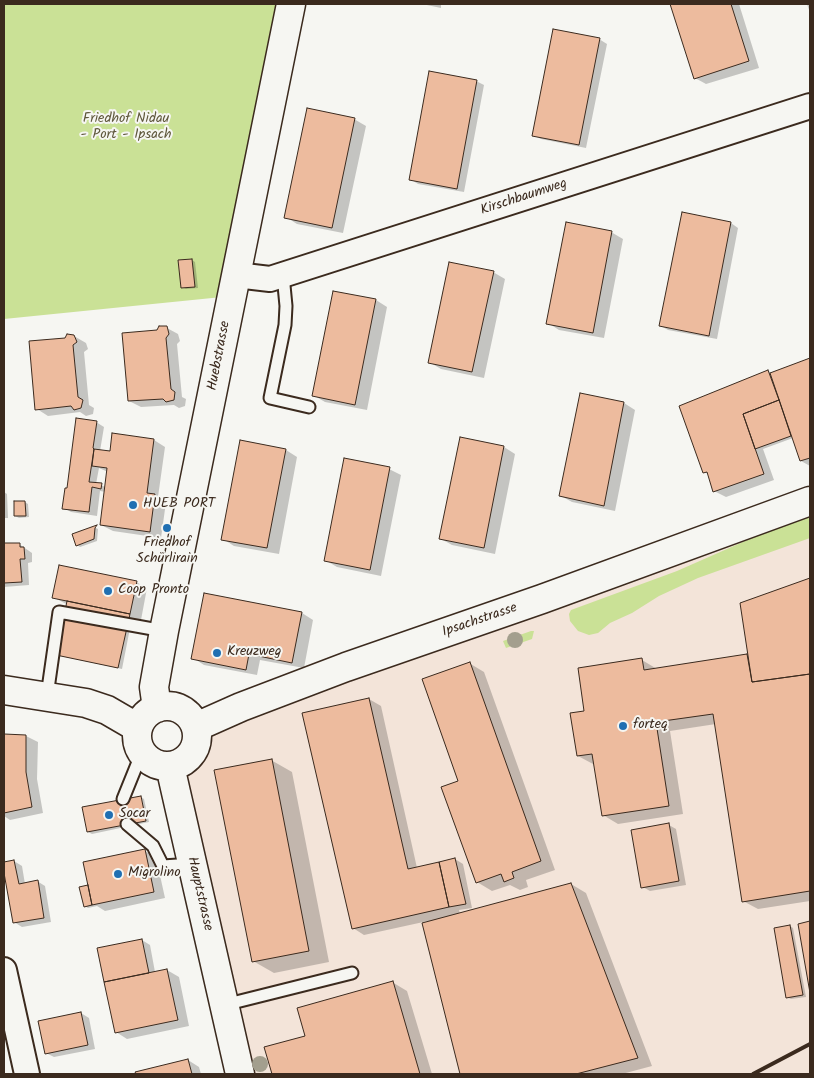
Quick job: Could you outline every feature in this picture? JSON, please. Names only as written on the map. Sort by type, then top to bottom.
[{"type":"main road","name":"Huebstrasse","points":[[157,708],[154,687],[164,631],[291,4]]},
{"type":"main road","name":"Ipsachstrasse","points":[[196,727],[241,707],[346,667],[542,599],[810,501]]},
{"type":"main road","points":[[4,690],[86,703],[107,710],[140,740]]},
{"type":"main road","points":[[157,708],[176,708],[191,718],[196,727],[197,736],[192,753],[186,760],[170,766],[154,763],[147,759],[140,740],[142,720],[149,712],[157,708]]},
{"type":"main road","name":"Hauptstrasse","points":[[170,766],[240,1074]]},
{"type":"street","name":"Kirschbaumweg","points":[[236,274],[270,279],[810,106]]},
{"type":"street","points":[[4,970],[27,1074]]},
{"type":"lane","points":[[283,275],[286,306],[285,325],[270,398],[309,407]]},
{"type":"lane","points":[[47,696],[59,612],[164,631]]},
{"type":"lane","points":[[123,799],[140,740]]},
{"type":"lane","points":[[127,824],[153,846],[163,866],[192,864]]},
{"type":"lane","points":[[224,1005],[352,973]]},
{"type":"shaded area","points":[[810,501],[810,1074],[240,1074],[178,764],[186,760],[192,753],[197,736]]},
{"type":"green space","name":"Friedhof Nidau - Port - Ipsach","points":[[4,4],[276,4],[227,246],[232,296],[4,319]]},
{"type":"green space","points":[[810,515],[810,538],[698,578],[659,596],[632,613],[610,623],[598,633],[589,635],[578,631],[570,621],[569,614],[571,610],[677,571],[786,523]]},
{"type":"green space","points":[[534,631],[532,639],[506,648],[503,641]]},
{"type":"building","points":[[670,4],[731,4],[749,61],[694,79]]},
{"type":"building","points":[[553,29],[600,38],[579,145],[532,136]]},
{"type":"building","points":[[429,71],[477,80],[457,189],[409,180]]},
{"type":"building","points":[[307,108],[355,118],[332,228],[284,218]]},
{"type":"building","points":[[682,212],[731,222],[709,336],[659,326]]},
{"type":"building","points":[[566,222],[612,231],[593,333],[546,324]]},
{"type":"building","points":[[192,259],[195,287],[181,288],[178,260]]},
{"type":"building","points":[[449,262],[494,271],[472,372],[428,363]]},
{"type":"building","points":[[333,291],[376,299],[355,405],[312,396]]},
{"type":"building","points":[[159,326],[167,326],[169,334],[166,338],[171,389],[175,392],[174,400],[166,402],[163,399],[128,401],[122,333],[157,330]]},
{"type":"building","points":[[67,334],[74,335],[77,342],[73,345],[78,397],[83,400],[81,408],[74,410],[71,406],[35,410],[29,341],[65,338]]},
{"type":"building","points":[[810,358],[810,458],[800,461],[770,373]]},
{"type":"building","points":[[768,370],[779,400],[743,414],[764,474],[713,492],[707,472],[703,473],[679,406]]},
{"type":"building","points":[[580,393],[624,402],[604,506],[559,496]]},
{"type":"building","points":[[779,400],[791,436],[755,449],[743,414]]},
{"type":"building","points":[[76,418],[97,421],[89,482],[102,483],[101,489],[92,487],[89,512],[62,509],[65,488],[67,488]]},
{"type":"building","points":[[112,433],[154,439],[147,493],[155,494],[150,532],[100,525],[107,468],[92,466],[94,449],[110,451]]},
{"type":"building","points":[[460,437],[504,446],[484,548],[439,539]]},
{"type":"building","points":[[240,440],[286,449],[267,548],[221,540]]},
{"type":"building","points":[[344,458],[390,467],[370,570],[324,561]]},
{"type":"building","points":[[14,501],[25,501],[26,516],[14,516]]},
{"type":"building","points":[[97,525],[94,539],[76,546],[72,534]]},
{"type":"building","points":[[4,543],[20,543],[20,547],[24,547],[25,559],[20,559],[22,582],[4,583]]},
{"type":"building","points":[[59,565],[137,581],[130,614],[52,598]]},
{"type":"building","points":[[810,578],[810,674],[752,682],[740,603]]},
{"type":"building","points":[[204,593],[302,612],[292,663],[249,654],[246,670],[191,659]]},
{"type":"building","points":[[67,601],[130,614],[118,668],[56,655]]},
{"type":"building","points":[[747,654],[752,682],[810,674],[810,891],[742,902],[713,714],[656,722],[669,806],[602,816],[592,754],[577,756],[570,713],[584,711],[578,668],[642,658],[644,670]]},
{"type":"building","points":[[470,662],[541,861],[512,872],[514,878],[504,882],[501,874],[476,883],[441,787],[458,781],[422,679]]},
{"type":"building","points":[[369,698],[408,869],[439,862],[449,907],[352,929],[302,713]]},
{"type":"building","points":[[4,734],[26,735],[26,772],[32,807],[4,813]]},
{"type":"building","points":[[272,759],[309,951],[252,962],[214,770]]},
{"type":"building","points":[[141,796],[146,821],[87,832],[82,807]]},
{"type":"building","points":[[669,823],[679,881],[641,888],[631,830]]},
{"type":"building","name":"Migrolino","points":[[145,849],[154,892],[92,905],[83,862]]},
{"type":"building","points":[[455,858],[466,904],[449,907],[439,862]]},
{"type":"building","points":[[14,860],[19,884],[38,880],[44,918],[13,923],[4,873],[4,862]]},
{"type":"building","points":[[571,883],[638,1058],[576,1074],[460,1074],[422,923]]},
{"type":"building","points":[[88,885],[92,905],[84,907],[79,887]]},
{"type":"building","points":[[810,921],[810,993],[798,924]]},
{"type":"building","points":[[790,925],[803,995],[786,998],[774,928]]},
{"type":"building","points":[[142,939],[149,973],[104,982],[97,948]]},
{"type":"building","points":[[167,969],[178,1020],[115,1033],[104,982]]},
{"type":"building","points":[[393,981],[420,1074],[272,1074],[264,1047],[305,1036],[297,1008]]},
{"type":"building","points":[[81,1012],[88,1045],[45,1054],[38,1021]]},
{"type":"building","points":[[188,1059],[192,1074],[136,1074],[135,1072]]},
{"type":"railway","points":[[753,1074],[810,1044]]},
{"type":"place","name":"HUEB PORT","points":[[133,505]]},
{"type":"place","name":"Friedhof Schürlirain","points":[[167,528]]},
{"type":"place","name":"Coop Pronto","points":[[108,591]]},
{"type":"place","name":"Kreuzweg","points":[[217,653]]},
{"type":"place","name":"forteq","points":[[623,726]]},
{"type":"place","name":"Socar","points":[[109,815]]},
{"type":"place","name":"Migrolino","points":[[118,874]]}]
